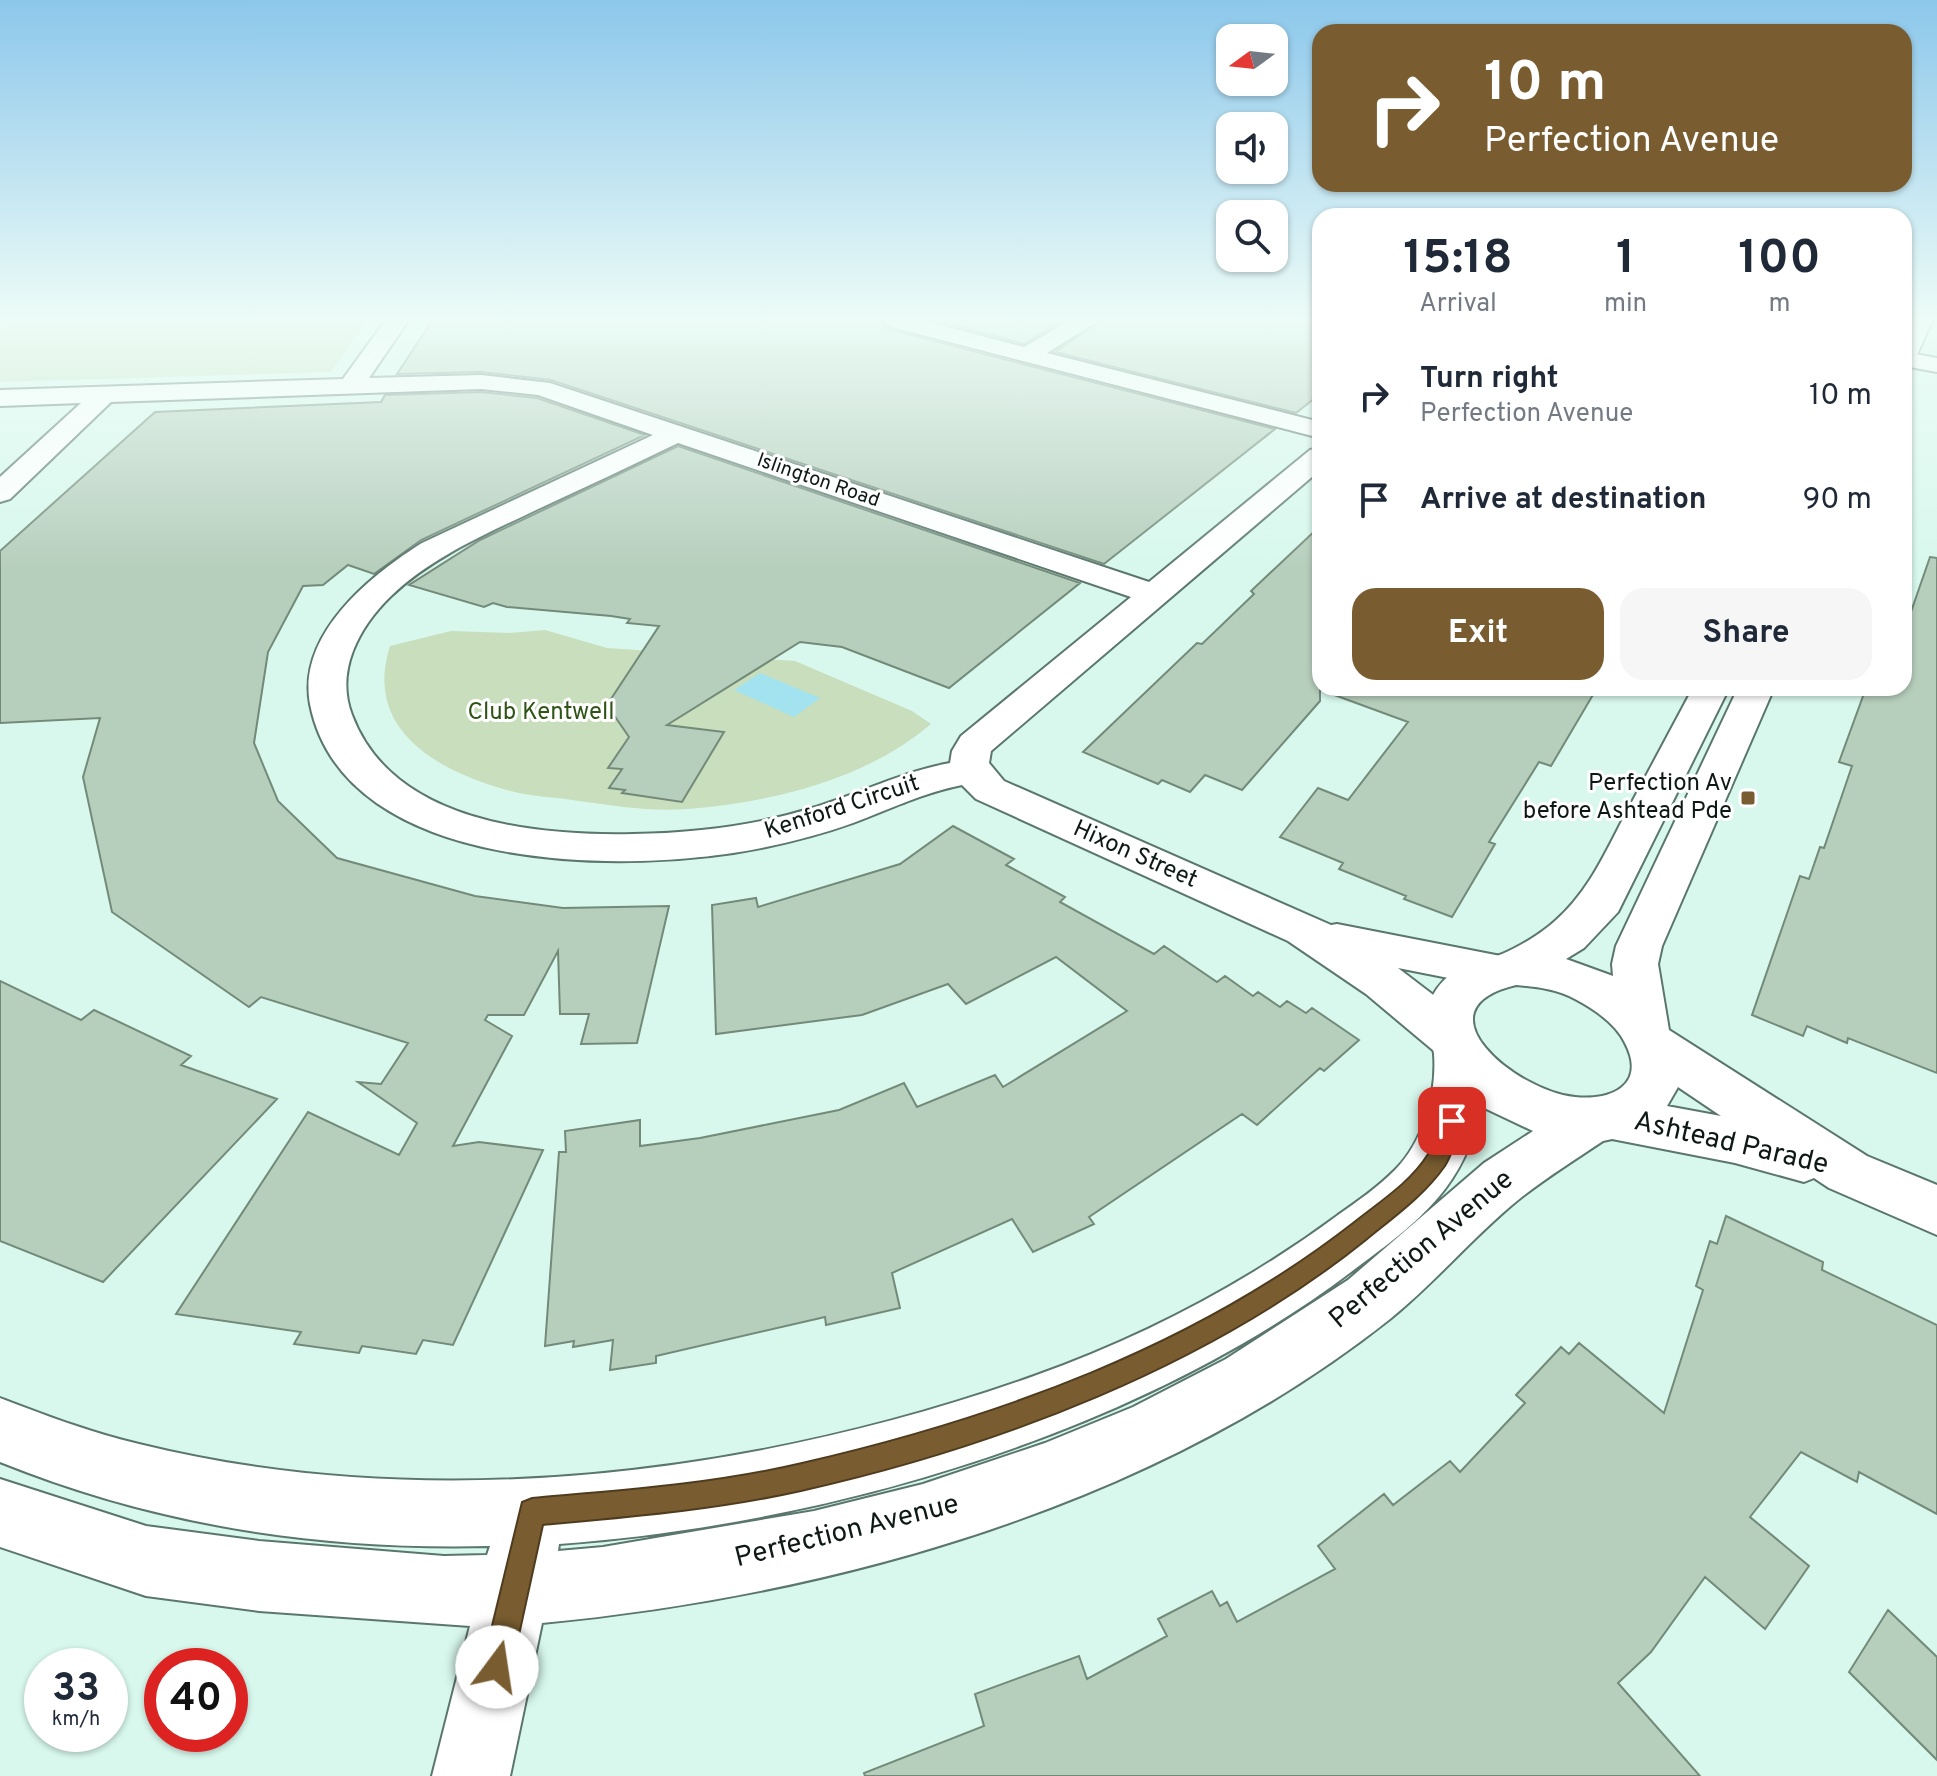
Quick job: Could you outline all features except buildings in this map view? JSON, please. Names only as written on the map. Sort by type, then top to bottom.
[{"type":"street","points":[[0,493],[95,404]]},
{"type":"street","name":"Islington Road","points":[[581,404],[1153,594]]},
{"type":"street","points":[[1218,404],[1312,428]]},
{"type":"street","name":"Kenford Circuit","points":[[676,434],[454,538],[420,558],[382,587],[345,631],[337,645],[328,677],[333,724],[349,755],[372,780],[402,802],[466,829],[555,846],[606,848],[676,846],[769,833],[852,809],[922,781],[971,771]]},
{"type":"street","points":[[971,771],[970,751],[975,744],[1312,463]]},
{"type":"street","points":[[1707,696],[1602,901],[1574,931],[1505,969],[1471,979],[1456,994],[1449,1014],[1456,1045],[1476,1074],[1500,1093],[1529,1108],[1560,1118],[1602,1119],[1637,1107],[1653,1089],[1658,1067],[1649,1038],[1635,964],[1639,946],[1752,696]]},
{"type":"street","name":"Hixon Street","points":[[971,771],[990,790],[1304,930],[1358,946],[1505,969]]},
{"type":"street","name":"Hixon Street","points":[[1304,930],[1383,982],[1456,1045]]},
{"type":"street","points":[[1505,969],[1544,970],[1574,978],[1615,1001],[1649,1038]]},
{"type":"street","name":"Ashtead Parade","points":[[1649,1038],[1848,1172]]},
{"type":"street","name":"Perfection Avenue","points":[[0,1430],[141,1478],[276,1502],[406,1512],[532,1512],[697,1497],[801,1477],[905,1450],[1021,1413],[1128,1371],[1265,1299],[1321,1262],[1415,1187],[1438,1158],[1452,1121],[1456,1045]]},
{"type":"street","name":"Ashtead Parade","points":[[1602,1119],[1735,1141],[1848,1172],[1937,1211]]},
{"type":"street","name":"Perfection Avenue","points":[[0,1513],[146,1561],[377,1587],[444,1591],[516,1590],[619,1579],[814,1545],[923,1518],[1045,1476],[1154,1431],[1248,1380],[1312,1340],[1369,1299],[1503,1180],[1602,1119]]},
{"type":"street","points":[[471,1776],[532,1512]]},
{"type":"green space","name":"Club Kentwell","points":[[545,630],[607,648],[795,661],[912,711],[931,724],[877,760],[817,785],[753,801],[661,810],[525,794],[481,782],[433,758],[412,742],[397,723],[387,701],[384,676],[390,646],[451,631],[510,633]]},
{"type":"water","points":[[760,673],[820,698],[794,717],[734,690]]},
{"type":"place","name":"Perfection Av before Ashtead Pde","points":[[1748,798]]},
{"type":"route","points":[[497,1667],[532,1512],[697,1497],[801,1477],[905,1450],[1021,1413],[1128,1371],[1205,1333],[1321,1262],[1415,1187],[1438,1158],[1452,1121]]}]
